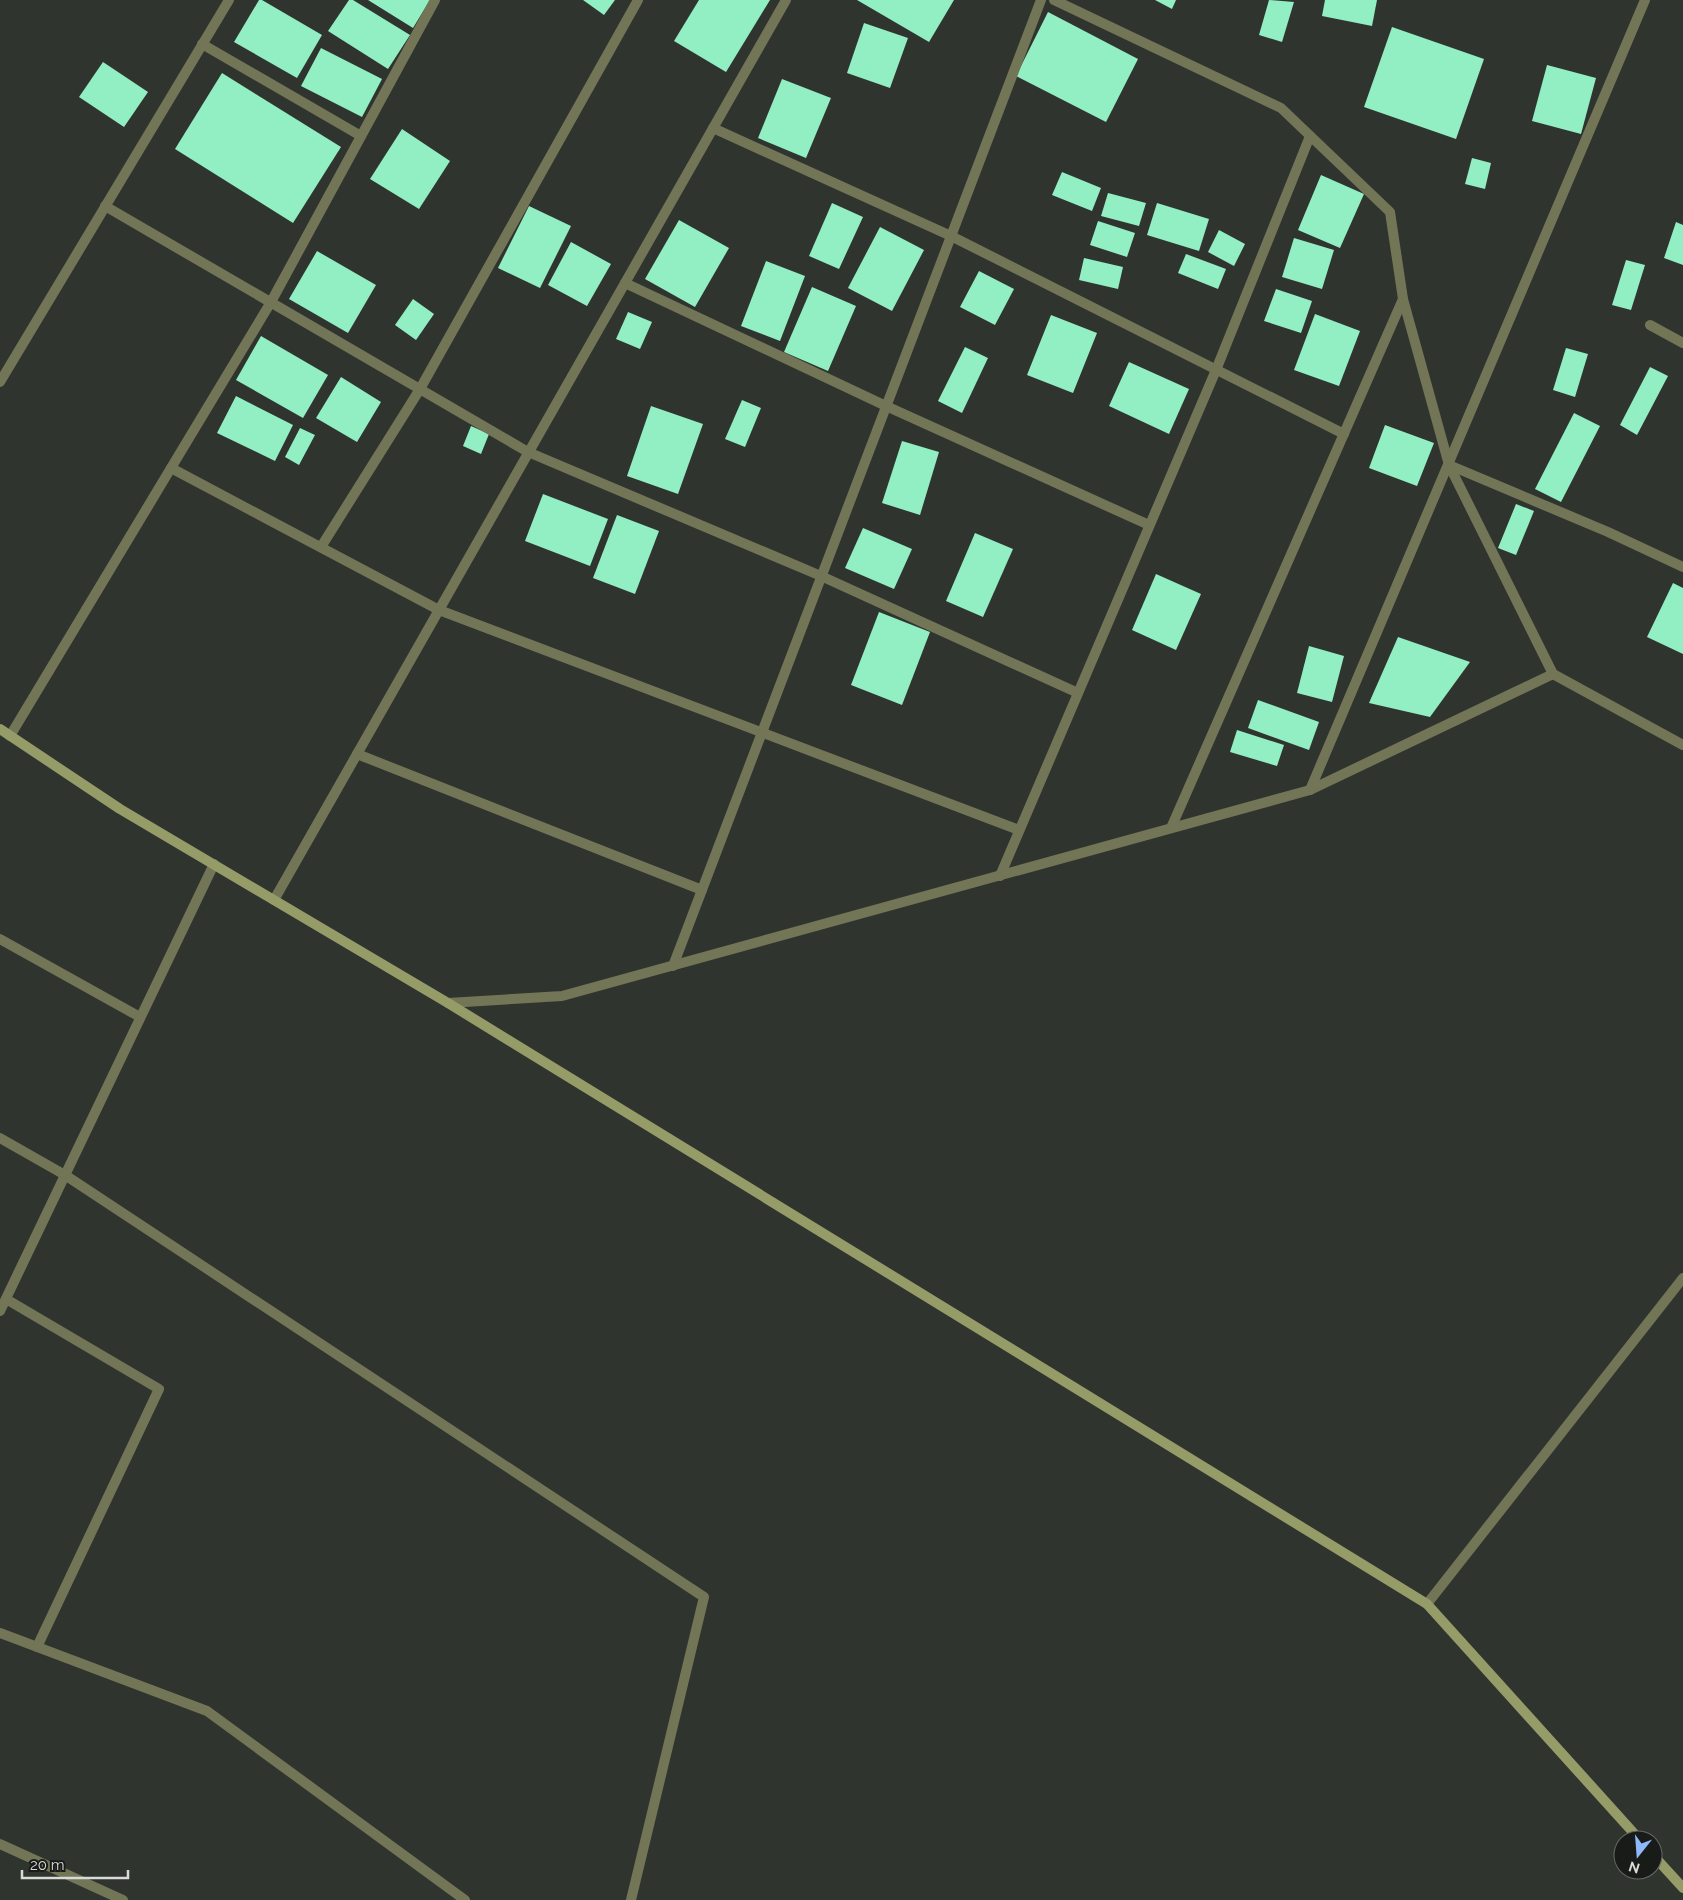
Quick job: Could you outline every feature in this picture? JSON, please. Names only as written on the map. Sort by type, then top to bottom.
[{"type":"street","points":[[0,382],[228,0]]},
{"type":"street","points":[[10,736],[270,302],[434,0]]},
{"type":"street","points":[[320,547],[420,389],[638,0]]},
{"type":"street","points":[[274,900],[786,0]]},
{"type":"street","points":[[673,966],[1041,0]]},
{"type":"street","points":[[1310,790],[1645,0]]},
{"type":"street","points":[[1060,1],[1281,108],[1390,212],[1403,299],[1449,465],[1553,674],[1683,745]]},
{"type":"street","points":[[202,44],[361,136]]},
{"type":"street","points":[[713,128],[950,236],[1344,434]]},
{"type":"street","points":[[1000,876],[1216,370],[1310,136]]},
{"type":"street","points":[[105,206],[528,452],[821,576],[1078,693]]},
{"type":"street","points":[[625,283],[886,406],[1149,526]]},
{"type":"street","points":[[1171,828],[1403,299]]},
{"type":"street","points":[[1650,325],[1683,343]]},
{"type":"street","points":[[1449,465],[1608,532],[1683,567]]},
{"type":"street","points":[[171,468],[439,610],[1019,830]]},
{"type":"street","points":[[448,1002],[562,996],[1310,790],[1553,674]]},
{"type":"street","points":[[0,729],[120,809],[448,1002],[1427,1604],[1631,1830]]},
{"type":"street","points":[[356,754],[702,890]]},
{"type":"street","points":[[0,1311],[214,864]]},
{"type":"street","points":[[0,939],[140,1017]]},
{"type":"street","points":[[0,1138],[65,1175],[704,1597],[631,1900]]},
{"type":"street","points":[[1427,1604],[1683,1278]]},
{"type":"street","points":[[6,1298],[159,1389],[37,1647]]},
{"type":"street","points":[[0,1633],[207,1711],[465,1900]]},
{"type":"street","points":[[0,1844],[123,1900]]},
{"type":"street","points":[[1663,1866],[1683,1888]]},
{"type":"building","points":[[259,0],[322,35],[297,78],[234,42]]},
{"type":"building","points":[[349,0],[353,0],[410,35],[388,69],[328,31]]},
{"type":"building","points":[[368,0],[430,0],[413,28]]},
{"type":"building","points":[[583,0],[615,0],[604,15]]},
{"type":"building","points":[[699,0],[770,0],[726,72],[674,41]]},
{"type":"building","points":[[857,0],[954,0],[929,42]]},
{"type":"building","points":[[1155,0],[1176,0],[1172,9]]},
{"type":"building","points":[[1269,0],[1294,2],[1282,42],[1259,35]]},
{"type":"building","points":[[1325,0],[1377,0],[1372,26],[1322,16]]},
{"type":"building","points":[[1048,12],[1138,59],[1106,122],[1016,76]]},
{"type":"building","points":[[864,23],[908,38],[890,88],[847,73]]},
{"type":"building","points":[[1392,27],[1484,59],[1456,139],[1364,107]]},
{"type":"building","points":[[321,48],[382,79],[362,117],[301,86]]},
{"type":"building","points":[[103,62],[148,92],[124,127],[79,97]]},
{"type":"building","points":[[1547,65],[1596,78],[1581,134],[1532,121]]},
{"type":"building","points":[[222,73],[341,147],[293,223],[175,149]]},
{"type":"building","points":[[782,79],[831,98],[806,158],[758,138]]},
{"type":"building","points":[[402,129],[450,161],[419,209],[370,179]]},
{"type":"building","points":[[1472,158],[1491,163],[1485,189],[1465,184]]},
{"type":"building","points":[[1062,172],[1101,188],[1092,211],[1052,195]]},
{"type":"building","points":[[1321,175],[1364,194],[1340,248],[1298,230]]},
{"type":"building","points":[[1108,193],[1146,203],[1139,226],[1101,216]]},
{"type":"building","points":[[832,203],[863,217],[839,269],[809,256]]},
{"type":"building","points":[[1157,203],[1209,219],[1199,251],[1147,235]]},
{"type":"building","points":[[529,206],[571,226],[540,288],[498,268]]},
{"type":"building","points":[[679,220],[729,248],[695,307],[645,279]]},
{"type":"building","points":[[1098,221],[1135,233],[1127,257],[1090,245]]},
{"type":"building","points":[[1676,222],[1683,225],[1683,265],[1664,258]]},
{"type":"building","points":[[880,227],[924,250],[892,311],[848,288]]},
{"type":"building","points":[[1219,230],[1245,244],[1234,266],[1208,252]]},
{"type":"building","points":[[1294,238],[1334,250],[1322,289],[1282,277]]},
{"type":"building","points":[[571,242],[611,264],[587,306],[548,285]]},
{"type":"building","points":[[317,251],[376,285],[348,333],[289,299]]},
{"type":"building","points":[[1186,254],[1226,269],[1218,289],[1178,273]]},
{"type":"building","points":[[1084,258],[1123,267],[1118,289],[1079,280]]},
{"type":"building","points":[[1626,260],[1645,265],[1631,310],[1612,305]]},
{"type":"building","points":[[766,261],[805,276],[780,341],[741,326]]},
{"type":"building","points":[[979,271],[1014,289],[995,325],[960,307]]},
{"type":"building","points":[[812,287],[856,306],[828,371],[784,352]]},
{"type":"building","points":[[1276,289],[1312,301],[1301,333],[1264,321]]},
{"type":"building","points":[[413,299],[434,314],[416,340],[395,325]]},
{"type":"building","points":[[628,312],[652,322],[640,349],[616,339]]},
{"type":"building","points":[[1315,314],[1360,331],[1339,386],[1294,370]]},
{"type":"building","points":[[1051,315],[1097,333],[1073,393],[1027,375]]},
{"type":"building","points":[[261,336],[328,375],[303,418],[236,380]]},
{"type":"building","points":[[965,347],[988,358],[962,413],[938,401]]},
{"type":"building","points":[[1566,348],[1588,354],[1575,397],[1553,390]]},
{"type":"building","points":[[1129,362],[1189,389],[1169,434],[1109,406]]},
{"type":"building","points":[[1650,367],[1668,376],[1637,435],[1620,425]]},
{"type":"building","points":[[341,377],[381,402],[357,442],[316,418]]},
{"type":"building","points":[[236,396],[293,425],[275,461],[217,433]]},
{"type":"building","points":[[742,400],[761,408],[745,447],[725,439]]},
{"type":"building","points":[[651,406],[703,424],[678,494],[627,476]]},
{"type":"building","points":[[1574,413],[1600,426],[1561,502],[1535,489]]},
{"type":"building","points":[[1385,425],[1434,443],[1417,486],[1369,468]]},
{"type":"building","points":[[471,426],[489,434],[481,454],[463,446]]},
{"type":"building","points":[[300,428],[315,435],[299,465],[285,457]]},
{"type":"building","points":[[902,441],[939,452],[920,515],[882,503]]},
{"type":"building","points":[[543,494],[608,519],[590,566],[525,541]]},
{"type":"building","points":[[1516,504],[1534,511],[1516,555],[1498,548]]},
{"type":"building","points":[[617,515],[659,531],[635,594],[593,578]]},
{"type":"building","points":[[863,528],[912,549],[894,589],[845,568]]},
{"type":"building","points":[[975,533],[1013,549],[983,617],[946,601]]},
{"type":"building","points":[[1156,574],[1201,594],[1176,650],[1132,630]]},
{"type":"building","points":[[1673,583],[1683,588],[1683,654],[1647,637]]},
{"type":"building","points":[[879,612],[930,632],[902,705],[851,685]]},
{"type":"building","points":[[1398,637],[1470,662],[1430,717],[1369,703]]},
{"type":"building","points":[[1309,646],[1344,656],[1332,702],[1297,693]]},
{"type":"building","points":[[1258,700],[1319,722],[1309,750],[1248,728]]},
{"type":"building","points":[[1237,730],[1284,745],[1277,766],[1230,752]]}]
